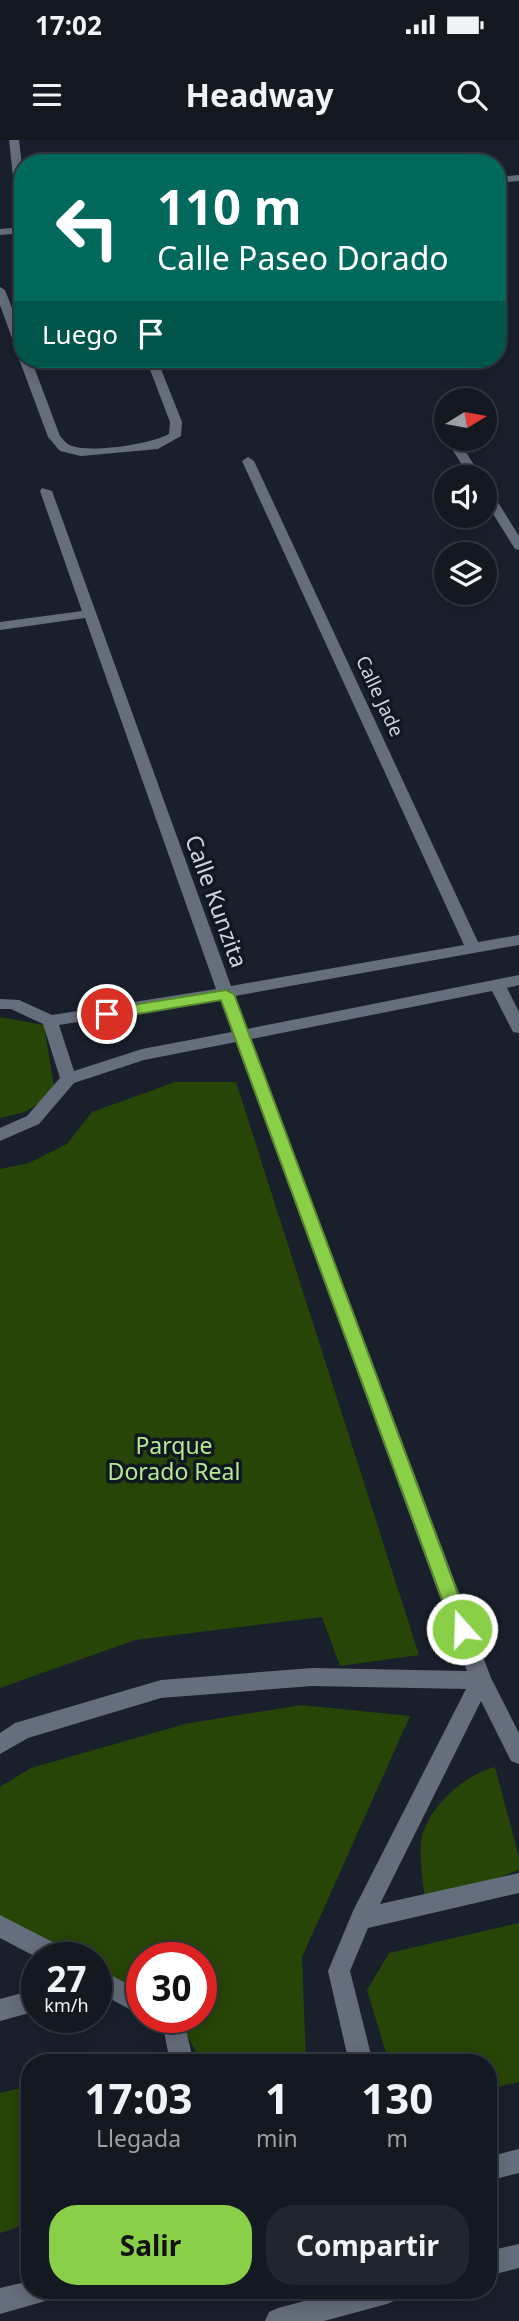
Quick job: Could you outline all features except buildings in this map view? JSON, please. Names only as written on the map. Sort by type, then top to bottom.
[{"type":"street","points":[[1,294],[14,328]]},
{"type":"street","points":[[28,368],[54,437],[64,448],[80,452],[159,445],[175,436],[176,422],[155,368]]},
{"type":"street","name":"Calle Jade","points":[[248,461],[473,948]]},
{"type":"street","name":"Calle Kunzita","points":[[46,491],[226,994],[481,1680],[519,1754]]},
{"type":"street","points":[[497,510],[519,546]]},
{"type":"street","points":[[0,626],[89,614]]},
{"type":"street","points":[[0,1004],[13,1004],[50,1021],[226,994],[519,940]]},
{"type":"street","points":[[0,1135],[33,1120],[68,1079],[142,1055],[519,980]]},
{"type":"street","points":[[497,984],[519,1028]]},
{"type":"street","points":[[50,1021],[68,1079]]},
{"type":"street","points":[[0,1744],[22,1730],[160,1689],[312,1677],[481,1680],[361,1919],[339,1971],[359,2054]]},
{"type":"street","points":[[361,1919],[519,1883]]},
{"type":"street","points":[[0,1926],[30,1942]]},
{"type":"street","points":[[0,2010],[21,2004]]},
{"type":"street","points":[[176,2033],[180,2054]]},
{"type":"street","points":[[497,2167],[519,2161]]},
{"type":"street","points":[[497,2262],[519,2256]]},
{"type":"street","points":[[0,2301],[21,2296]]},
{"type":"street","points":[[278,2321],[358,2299]]},
{"type":"green space","points":[[0,1017],[44,1025],[55,1093],[25,1112],[0,1118]]},
{"type":"green space","name":"Parque Dorado Real","points":[[175,1082],[236,1082],[419,1655],[340,1666],[322,1617],[135,1640],[0,1688],[0,1169],[29,1163],[67,1144],[92,1112]]},
{"type":"green space","points":[[301,1705],[410,1716],[302,1957],[306,2054],[197,2054],[186,2033],[217,2033],[217,1942],[126,1942],[126,1985],[112,1977],[112,1942],[46,1942],[0,1918],[0,1787],[31,1768],[185,1724]]},
{"type":"green space","points":[[495,1767],[519,1857],[519,1870],[425,1904],[421,1853],[426,1825],[450,1793],[472,1777]]},
{"type":"green space","points":[[519,1923],[519,2082],[497,2087],[497,2054],[386,2054],[367,1990],[389,1953]]},
{"type":"green space","points":[[21,2088],[21,2226],[0,2233],[0,2093]]},
{"type":"route","points":[[107,1014],[226,994],[462,1629]]}]
